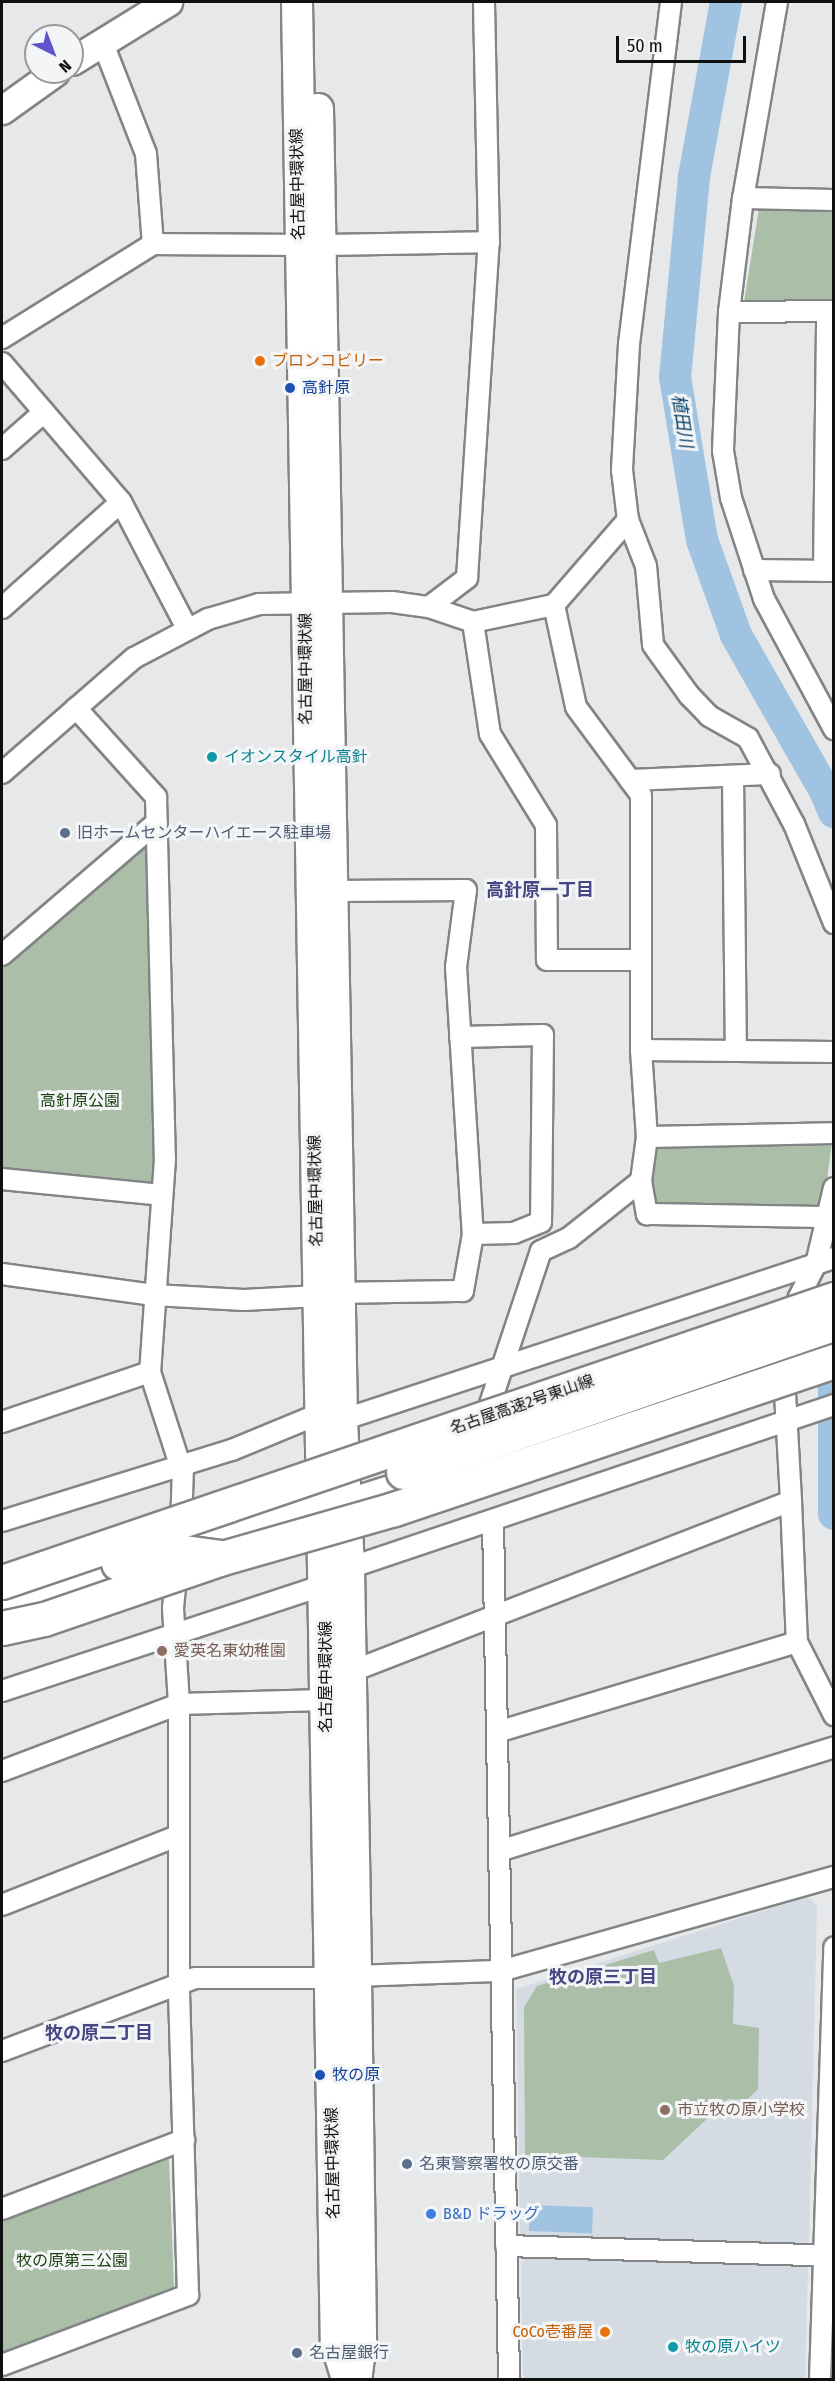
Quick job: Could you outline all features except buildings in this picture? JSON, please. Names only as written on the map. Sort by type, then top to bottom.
[{"type":"highway","name":"名古屋高速2号東山線","points":[[210,1511],[834,1299]]},
{"type":"highway","points":[[404,1479],[834,1324]]},
{"type":"highway","points":[[333,1501],[834,1343]]},
{"type":"highway","points":[[2,1627],[98,1602],[222,1558],[394,1509],[834,1361]]},
{"type":"highway","points":[[2,1567],[129,1525],[210,1511]]},
{"type":"highway","points":[[2,1582],[210,1511]]},
{"type":"highway","points":[[2,1610],[17,1597],[143,1554],[169,1551],[222,1558]]},
{"type":"highway","points":[[2,1621],[150,1568],[222,1558]]},
{"type":"highway","points":[[2,1633],[54,1631],[156,1595],[222,1558]]},
{"type":"main road","name":"名古屋中環状線","points":[[297,2],[310,245],[333,1501],[337,1577],[350,1672],[336,2343],[347,2379]]},
{"type":"main road","name":"名古屋中環状線","points":[[310,245],[316,2]]},
{"type":"main road","name":"名古屋中環状線","points":[[318,602],[334,891],[330,1294]]},
{"type":"main road","name":"名古屋中環状線","points":[[337,1577],[324,1700],[343,1977],[361,2341],[356,2379]]},
{"type":"street","points":[[84,53],[168,2]]},
{"type":"street","points":[[429,607],[467,578],[489,242],[484,2]]},
{"type":"street","points":[[671,2],[629,344],[622,470],[628,520],[646,566],[653,645],[689,695],[709,716],[748,738],[770,774],[834,923]]},
{"type":"street","points":[[777,2],[743,198],[729,312],[723,451],[731,498],[769,609],[831,720]]},
{"type":"street","points":[[102,41],[147,154],[153,244]]},
{"type":"street","points":[[2,110],[38,84]]},
{"type":"street","points":[[743,198],[834,200]]},
{"type":"street","points":[[2,338],[153,244],[310,245],[489,242]]},
{"type":"street","points":[[729,312],[830,311],[829,571],[754,570]]},
{"type":"street","points":[[2,363],[121,502],[187,628]]},
{"type":"street","points":[[2,449],[44,412]]},
{"type":"street","points":[[2,608],[121,502]]},
{"type":"street","points":[[2,773],[134,658],[187,628],[259,604],[392,602],[429,607],[473,622],[554,604],[628,520]]},
{"type":"street","points":[[554,604],[576,707],[641,795],[641,1050],[647,1137],[641,1181],[647,1214],[826,1217]]},
{"type":"street","points":[[473,622],[490,734],[546,825],[547,960],[641,960]]},
{"type":"street","points":[[2,2365],[188,2295],[177,1836],[179,1704],[176,1635],[182,1465],[150,1372],[161,1195],[164,1056],[156,797],[76,708]]},
{"type":"street","points":[[630,780],[770,774]]},
{"type":"street","points":[[733,776],[736,1050]]},
{"type":"street","points":[[2,955],[157,822]]},
{"type":"street","points":[[2,1274],[154,1295],[244,1300],[330,1294],[463,1291],[473,1234],[456,968],[466,890],[334,891]]},
{"type":"street","points":[[460,1037],[543,1035],[541,1221],[514,1233],[473,1234]]},
{"type":"street","points":[[641,1050],[834,1052]]},
{"type":"street","points":[[647,1137],[834,1133]]},
{"type":"street","points":[[2,1179],[161,1195]]},
{"type":"street","points":[[476,1437],[492,1406],[500,1371],[541,1251],[569,1238],[641,1181]]},
{"type":"street","points":[[798,1299],[827,1260],[826,1217],[834,1188]]},
{"type":"street","points":[[2,1521],[331,1417],[500,1371],[827,1260]]},
{"type":"street","points":[[2,1422],[150,1372]]},
{"type":"street","points":[[785,1393],[795,1418],[791,1501],[797,1642],[834,1715]]},
{"type":"street","points":[[2,1691],[176,1635],[493,1521],[834,1405]]},
{"type":"street","points":[[2,1602],[178,1554],[333,1501]]},
{"type":"street","points":[[350,1672],[791,1501]]},
{"type":"street","points":[[493,1521],[509,2379]]},
{"type":"street","points":[[2,1627],[178,1554]]},
{"type":"street","points":[[497,1732],[797,1642]]},
{"type":"street","points":[[2,1771],[179,1704],[324,1700]]},
{"type":"street","points":[[499,1851],[834,1747]]},
{"type":"street","points":[[2,1905],[177,1836]]},
{"type":"street","points":[[2,2051],[195,1978],[343,1977],[501,1971],[834,1877]]},
{"type":"street","points":[[820,2379],[828,2255],[834,1947]]},
{"type":"street","points":[[2,2209],[184,2140]]},
{"type":"street","points":[[507,2246],[828,2255]]},
{"type":"shaded area","name":"市立牧の原小学校","points":[[807,1897],[817,1905],[809,2241],[804,2245],[526,2239],[520,2232],[516,1989]]},
{"type":"shaded area","points":[[527,2257],[803,2263],[808,2269],[805,2379],[526,2379],[523,2375],[521,2263]]},
{"type":"green space","points":[[760,202],[833,204],[833,301],[744,302]]},
{"type":"green space","name":"高針原公園","points":[[138,845],[150,850],[157,1182],[149,1185],[5,1172],[2,1169],[2,963]]},
{"type":"green space","points":[[832,1142],[824,1202],[816,1208],[659,1205],[653,1201],[650,1154],[660,1144]]},
{"type":"green space","points":[[721,1948],[734,1986],[733,2024],[759,2028],[758,2089],[747,2100],[728,2099],[663,2160],[525,2155],[524,2007],[537,1986],[654,1950],[659,1963]]},
{"type":"green space","name":"牧の原第三公園","points":[[169,2159],[174,2287],[2,2355],[2,2221]]},
{"type":"water","points":[[530,2205],[593,2207],[592,2233],[529,2231]]},
{"type":"waterway","name":"植田川","points":[[726,2],[694,177],[675,377],[702,540],[736,635],[825,791],[834,812]]},
{"type":"waterway","name":"植田川","points":[[834,1366],[834,1514]]},
{"type":"place","name":"ブロンコビリー","points":[[260,361]]},
{"type":"place","name":"高針原","points":[[290,388]]},
{"type":"place","name":"イオンスタイル高針","points":[[212,757]]},
{"type":"place","name":"旧ホームセンターハイエース駐車場","points":[[65,833]]},
{"type":"place","name":"愛英名東幼稚園","points":[[162,1651]]},
{"type":"place","name":"牧の原","points":[[320,2075]]},
{"type":"place","name":"市立牧の原小学校","points":[[665,2110]]},
{"type":"place","name":"名東警察署牧の原交番","points":[[407,2164]]},
{"type":"place","name":"B&D ドラッグ","points":[[431,2214]]},
{"type":"place","name":"CoCo壱番屋","points":[[605,2332]]},
{"type":"place","name":"牧の原ハイツ","points":[[673,2347]]},
{"type":"place","name":"名古屋銀行","points":[[297,2353]]},
{"type":"district","name":"高針原一丁目","points":[[540,890]]},
{"type":"district","name":"牧の原三丁目","points":[[603,1977]]},
{"type":"district","name":"牧の原二丁目","points":[[99,2033]]}]
